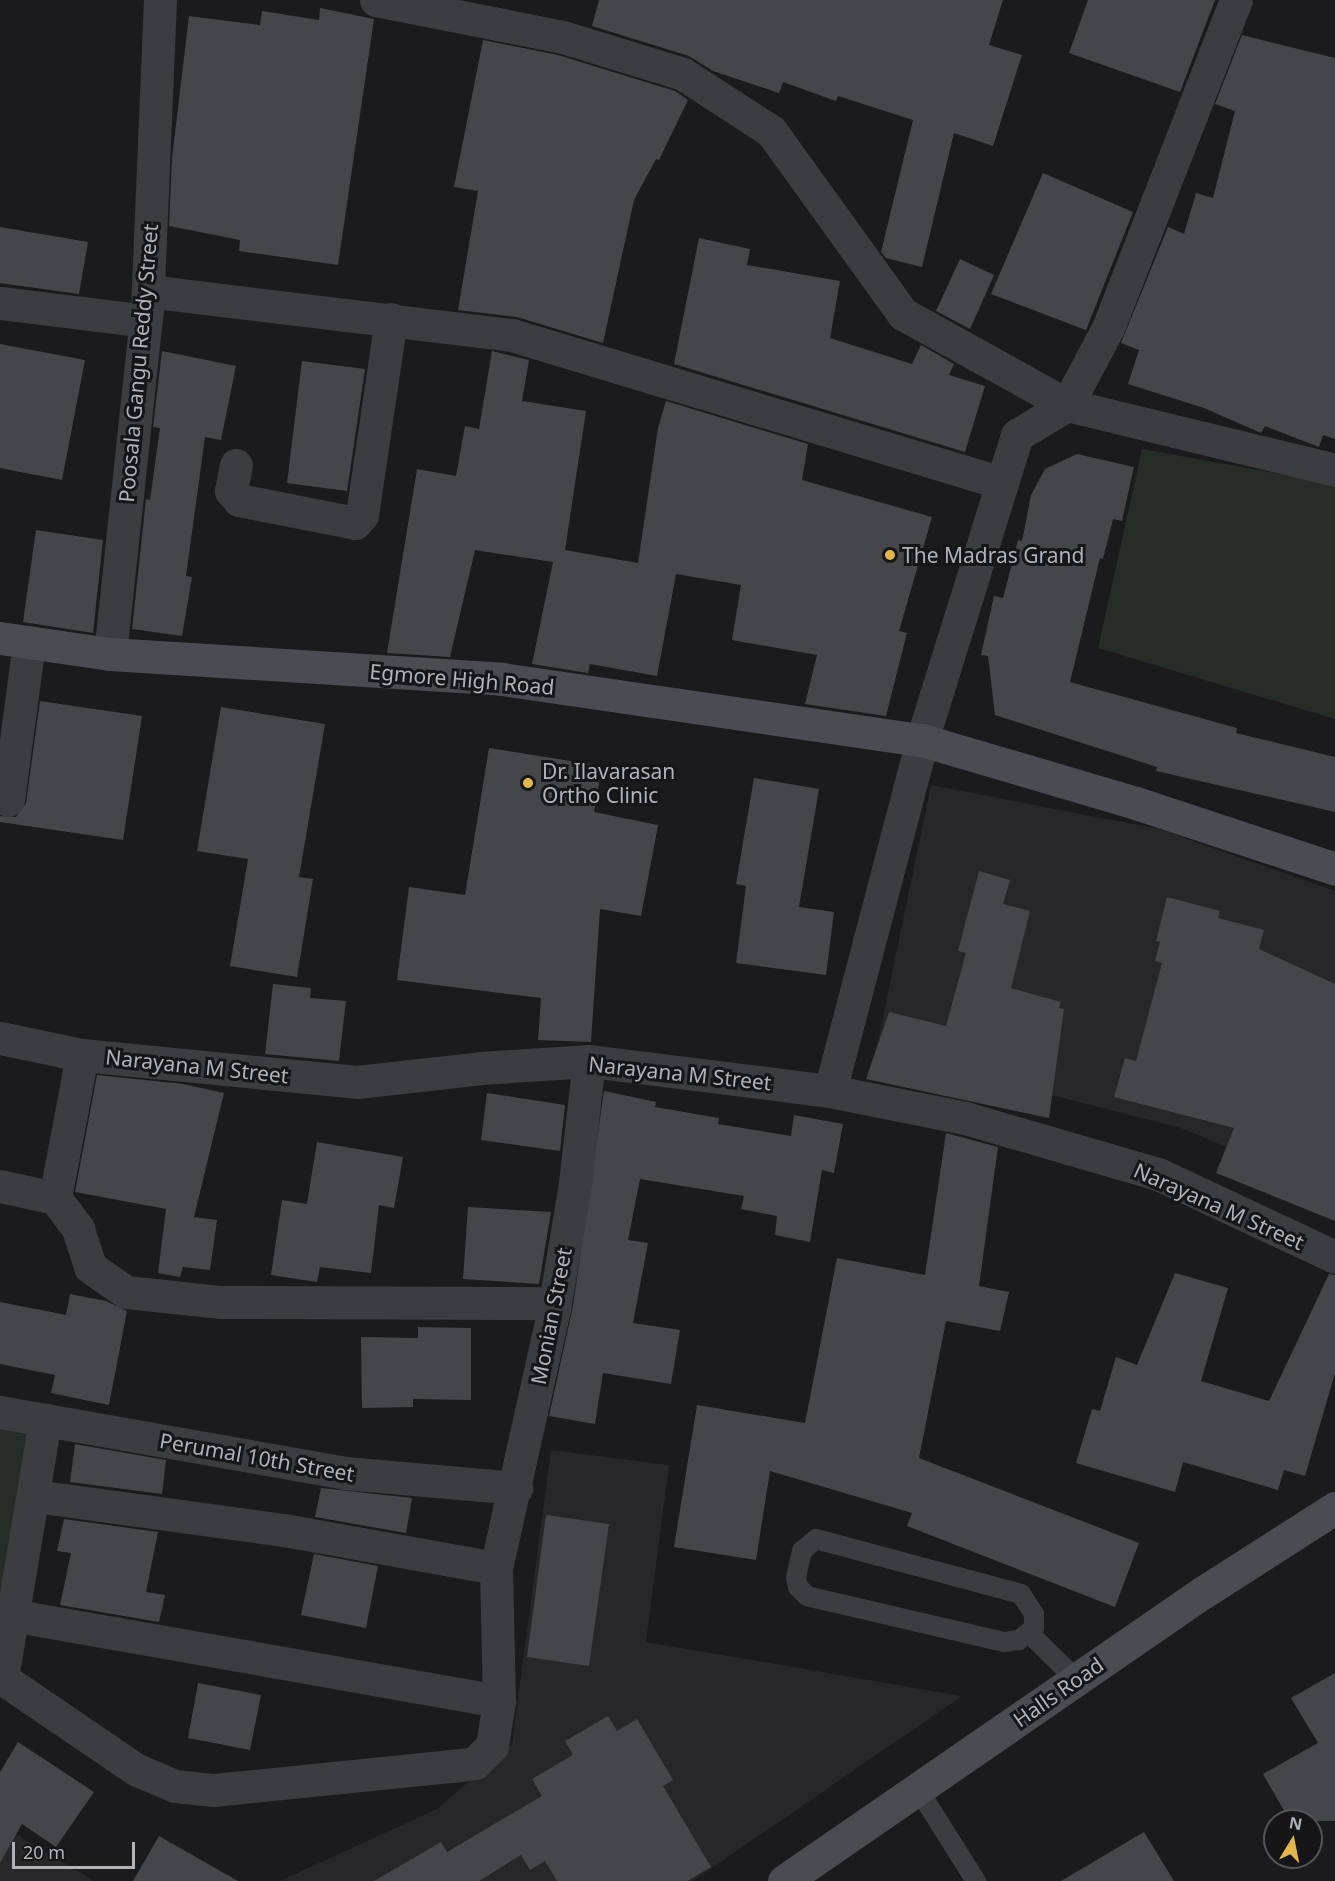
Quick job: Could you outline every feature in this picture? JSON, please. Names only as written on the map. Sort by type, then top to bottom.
[{"type":"main road","name":"Egmore High Road","points":[[14,640],[110,654],[502,679],[922,740],[993,760],[1335,869]]},
{"type":"main road","name":"Halls Road","points":[[784,1881],[1076,1679],[1335,1508]]},
{"type":"street","name":"Poosala Gangu Reddy Street","points":[[110,654],[147,306],[160,0]]},
{"type":"street","points":[[378,0],[563,37],[683,74],[771,131],[903,314],[1067,405],[1335,470]]},
{"type":"street","points":[[830,1091],[922,740],[1017,435],[1067,405],[1108,328],[1236,0]]},
{"type":"street","points":[[0,303],[147,306],[391,319],[512,335],[1002,483]]},
{"type":"street","points":[[237,465],[231,491],[239,500],[355,523],[362,515],[391,319]]},
{"type":"street","points":[[8,800],[14,640]]},
{"type":"street","name":"Narayana M Street","points":[[0,1038],[82,1055],[357,1082],[481,1068],[589,1061],[830,1091],[965,1118],[1158,1174],[1335,1257]]},
{"type":"street","points":[[55,1198],[82,1055]]},
{"type":"street","name":"Monian Street","points":[[1,1677],[137,1770],[175,1786],[214,1790],[476,1763],[492,1746],[499,1701],[496,1568],[516,1488],[555,1303],[589,1061]]},
{"type":"street","points":[[0,1186],[55,1198],[78,1229],[90,1268],[126,1292],[221,1302],[555,1303]]},
{"type":"street","name":"Perumal 10th Street","points":[[0,1412],[345,1473],[516,1488]]},
{"type":"street","points":[[1,1677],[35,1496],[45,1420]]},
{"type":"street","points":[[35,1496],[284,1530],[496,1568]]},
{"type":"street","points":[[11,1615],[499,1701]]},
{"type":"lane","points":[[816,1539],[1021,1594],[1034,1614],[1030,1634],[1004,1642],[807,1596],[798,1587],[796,1577],[802,1551],[816,1539]]},
{"type":"lane","points":[[1030,1634],[1076,1679]]},
{"type":"lane","points":[[918,1789],[976,1881]]},
{"type":"shaded area","points":[[1142,449],[1335,484],[1335,719],[1098,648]]},
{"type":"shaded area","points":[[931,785],[1159,829],[1335,891],[1335,1193],[1181,1128],[876,1051]]},
{"type":"shaded area","points":[[0,1418],[40,1425],[0,1640]]},
{"type":"shaded area","points":[[551,1450],[669,1465],[646,1642],[962,1696],[693,1881],[280,1881],[437,1809],[512,1744]]},
{"type":"shaded area","points":[[0,1825],[94,1881],[0,1881]]},
{"type":"building","points":[[599,0],[1003,0],[989,45],[1022,55],[993,146],[954,133],[922,267],[886,258],[881,252],[913,120],[838,96],[836,101],[783,82],[779,93],[713,71],[689,56],[592,26]]},
{"type":"building","points":[[1088,0],[1215,0],[1180,92],[1069,53]]},
{"type":"building","points":[[320,8],[374,19],[338,265],[239,251],[240,240],[169,226],[172,158],[189,16],[260,25],[262,11],[319,20]]},
{"type":"building","points":[[1242,35],[1335,58],[1335,439],[1323,435],[1319,447],[1265,426],[1261,433],[1204,408],[1128,384],[1139,350],[1121,343],[1168,227],[1184,234],[1196,193],[1213,198],[1235,111],[1215,104]]},
{"type":"building","points":[[483,40],[558,55],[675,91],[688,100],[659,160],[656,159],[634,200],[603,343],[517,317],[458,310],[478,191],[454,187]]},
{"type":"building","points":[[1043,173],[1133,212],[1086,330],[991,294]]},
{"type":"building","points":[[0,227],[88,242],[79,294],[0,283]]},
{"type":"building","points":[[699,238],[750,249],[747,265],[840,281],[830,338],[912,364],[921,345],[954,364],[949,375],[985,386],[965,452],[674,364]]},
{"type":"building","points":[[960,259],[994,275],[970,329],[936,311]]},
{"type":"building","points":[[0,344],[85,360],[62,480],[0,468]]},
{"type":"building","points":[[162,351],[236,366],[221,440],[205,437],[186,576],[192,577],[182,636],[132,629],[146,499],[150,500],[160,428],[153,427]]},
{"type":"building","points":[[492,351],[529,360],[522,401],[586,411],[565,550],[638,563],[658,428],[666,401],[808,444],[802,480],[932,517],[899,631],[907,633],[886,716],[805,704],[817,655],[732,640],[741,585],[676,574],[657,676],[590,664],[588,673],[532,664],[553,562],[475,550],[450,657],[387,653],[417,469],[456,476],[465,426],[479,429]]},
{"type":"building","points":[[302,361],[365,369],[347,491],[287,483]]},
{"type":"building","points":[[1077,454],[1134,467],[1122,521],[1113,519],[1103,559],[1100,558],[1070,682],[1237,728],[1236,733],[1335,757],[1335,812],[1156,771],[1157,767],[995,715],[988,656],[981,655],[994,596],[1003,598],[1018,540],[1022,541],[1031,495],[1045,469]]},
{"type":"building","points":[[36,530],[103,540],[93,633],[23,622]]},
{"type":"building","points":[[40,701],[142,716],[123,840],[0,822],[0,816],[16,817],[26,803]]},
{"type":"building","points":[[221,707],[325,724],[299,877],[313,879],[297,977],[230,966],[248,859],[197,851]]},
{"type":"building","points":[[489,748],[602,766],[594,812],[658,825],[641,916],[600,909],[591,1042],[538,1040],[541,998],[397,980],[409,887],[465,895]]},
{"type":"building","points":[[754,778],[819,789],[799,907],[834,912],[826,975],[736,963],[746,886],[736,884]]},
{"type":"building","points":[[979,871],[1010,880],[1003,904],[1030,911],[1011,988],[1061,1002],[1059,1008],[1064,1009],[1049,1118],[866,1079],[889,1012],[946,1026],[966,953],[958,951]]},
{"type":"building","points":[[1167,897],[1220,911],[1218,918],[1264,930],[1259,949],[1335,984],[1335,1221],[1216,1173],[1234,1128],[1114,1097],[1125,1058],[1136,1061],[1162,963],[1155,961],[1160,942],[1156,941]]},
{"type":"building","points":[[273,984],[311,988],[310,998],[346,1001],[339,1061],[265,1054]]},
{"type":"building","points":[[97,1075],[183,1084],[224,1093],[194,1217],[217,1220],[210,1270],[183,1267],[180,1277],[158,1273],[166,1209],[75,1192]]},
{"type":"building","points":[[604,1091],[656,1102],[655,1107],[719,1118],[718,1124],[791,1136],[794,1115],[843,1124],[834,1173],[822,1170],[810,1242],[775,1235],[777,1216],[741,1209],[744,1196],[640,1179],[628,1240],[648,1243],[633,1323],[680,1330],[671,1384],[603,1373],[595,1424],[549,1416],[573,1306]]},
{"type":"building","points":[[487,1093],[565,1105],[560,1151],[481,1140]]},
{"type":"building","points":[[946,1133],[998,1147],[979,1286],[1009,1292],[1000,1331],[946,1321],[919,1458],[1139,1543],[1115,1607],[907,1526],[912,1513],[770,1471],[756,1560],[674,1547],[697,1405],[805,1423],[837,1258],[925,1275]]},
{"type":"building","points":[[317,1142],[403,1157],[394,1208],[379,1205],[371,1273],[320,1267],[317,1282],[271,1275],[282,1200],[307,1204]]},
{"type":"building","points":[[468,1207],[551,1212],[539,1284],[463,1279]]},
{"type":"building","points":[[1175,1273],[1228,1288],[1201,1381],[1269,1401],[1329,1274],[1335,1275],[1335,1373],[1305,1476],[1284,1470],[1278,1490],[1183,1462],[1175,1492],[1076,1463],[1092,1409],[1100,1411],[1116,1357],[1137,1365]]},
{"type":"building","points":[[70,1294],[106,1301],[127,1311],[109,1405],[51,1393],[55,1375],[0,1364],[0,1302],[66,1315]]},
{"type":"building","points":[[418,1327],[471,1328],[471,1400],[413,1399],[413,1407],[362,1408],[361,1337],[418,1338]]},
{"type":"building","points":[[75,1444],[166,1460],[162,1494],[70,1482]]},
{"type":"building","points":[[321,1488],[412,1498],[406,1533],[315,1517]]},
{"type":"building","points":[[546,1515],[609,1524],[589,1666],[527,1657]]},
{"type":"building","points":[[64,1519],[158,1532],[146,1592],[165,1595],[159,1622],[60,1605],[71,1553],[57,1551]]},
{"type":"building","points":[[314,1554],[378,1566],[366,1628],[301,1615]]},
{"type":"building","points":[[1335,1673],[1335,1821],[1323,1821],[1323,1809],[1283,1809],[1263,1774],[1318,1743],[1291,1698]]},
{"type":"building","points":[[198,1683],[261,1695],[250,1750],[188,1738]]},
{"type":"building","points":[[608,1716],[617,1731],[637,1719],[673,1780],[663,1786],[711,1867],[687,1881],[557,1881],[545,1861],[530,1870],[521,1855],[479,1881],[374,1881],[441,1842],[447,1852],[542,1796],[532,1779],[573,1755],[565,1741]]},
{"type":"building","points":[[18,1742],[94,1792],[56,1847],[22,1824],[0,1863],[0,1772]]},
{"type":"building","points":[[1144,1832],[1174,1881],[1061,1881]]},
{"type":"building","points":[[159,1836],[238,1881],[133,1881]]},
{"type":"place","name":"The Madras Grand","points":[[890,555]]},
{"type":"place","name":"Dr. Ilavarasan Ortho Clinic","points":[[528,783]]}]
